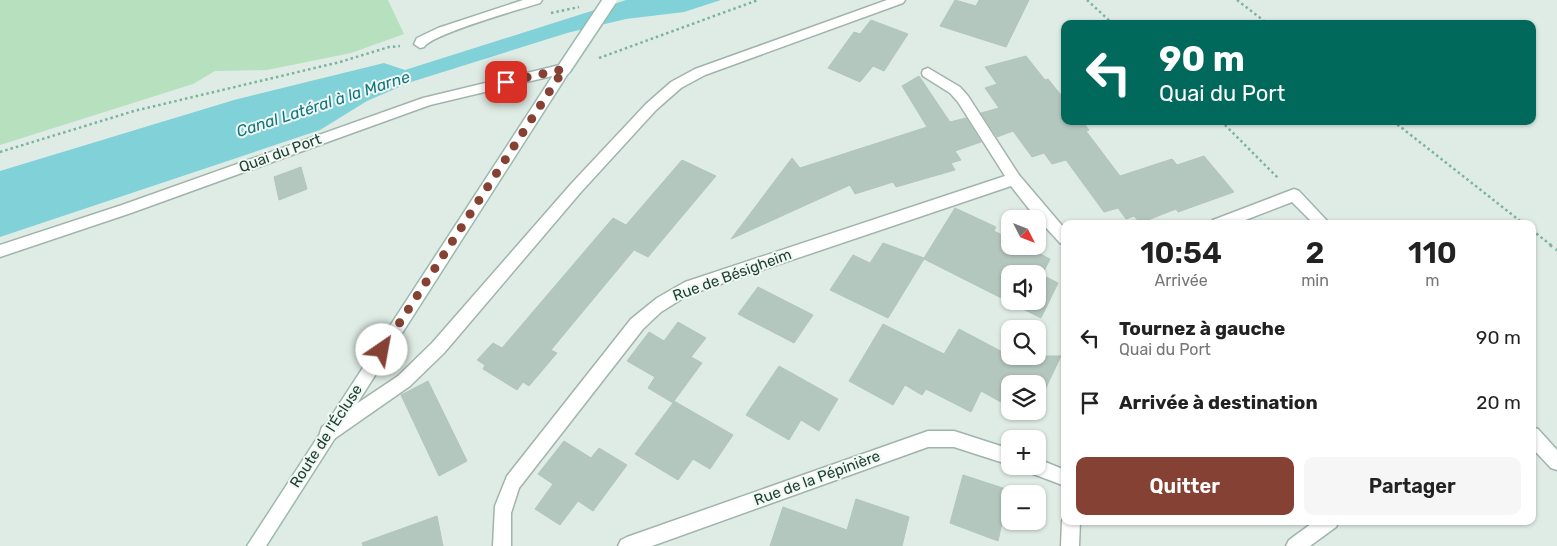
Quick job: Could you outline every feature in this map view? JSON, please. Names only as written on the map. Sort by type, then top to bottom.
[{"type":"street","points":[[420,44],[420,41],[433,34],[536,0]]},
{"type":"street","name":"Route de l'Écluse","points":[[256,546],[610,0]]},
{"type":"street","points":[[328,433],[404,381],[438,348],[576,188],[651,107],[676,85],[700,72],[899,0]]},
{"type":"street","name":"Quai du Port","points":[[0,251],[126,209],[412,106],[564,69]]},
{"type":"street","points":[[928,73],[950,86],[964,99],[1014,179],[1034,205],[1061,235]]},
{"type":"street","name":"Rue de Bésigheim","points":[[502,546],[501,516],[504,500],[513,482],[638,324],[652,309],[669,297],[690,287],[1014,179]]},
{"type":"street","points":[[1229,220],[1294,196],[1319,220]]},
{"type":"street","name":"Rue de la Pépinière","points":[[627,546],[928,439],[954,439],[1001,455]]},
{"type":"street","points":[[1536,439],[1557,462]]},
{"type":"street","points":[[1046,471],[1061,476]]},
{"type":"street","points":[[1070,525],[1070,546]]},
{"type":"street","points":[[1295,546],[1324,525]]},
{"type":"path","points":[[564,69],[622,50],[758,0]]},
{"type":"path","points":[[1087,0],[1109,20]]},
{"type":"path","points":[[1237,0],[1263,20]]},
{"type":"path","points":[[551,13],[576,7]]},
{"type":"path","points":[[0,152],[134,111],[340,62],[390,47]]},
{"type":"path","points":[[1225,125],[1267,165],[1294,196]]},
{"type":"path","points":[[1398,125],[1519,220]]},
{"type":"path","points":[[1536,233],[1557,250]]},
{"type":"green space","points":[[0,0],[388,0],[404,34],[351,53],[267,70],[215,71],[193,84],[0,145]]},
{"type":"water","name":"Canal Latéral à la Marne","points":[[626,0],[721,0],[684,12],[626,19],[567,33],[411,82],[367,101],[320,130],[0,237],[0,171],[234,100],[384,63],[405,70]]},
{"type":"building","points":[[955,0],[976,6],[979,0],[1029,0],[1006,47],[940,26]]},
{"type":"building","points":[[871,20],[908,34],[884,71],[873,66],[860,82],[828,68],[854,32],[860,34]]},
{"type":"building","points":[[1026,56],[1045,80],[1048,79],[1061,95],[1061,125],[1085,125],[1089,130],[1086,131],[1120,176],[1172,159],[1177,165],[1204,156],[1234,192],[1178,212],[1176,209],[1148,220],[1137,220],[1134,216],[1126,219],[1118,208],[1104,212],[1066,160],[1052,164],[1044,153],[1032,157],[1013,131],[997,137],[981,113],[999,108],[985,88],[997,84],[985,67]]},
{"type":"building","points":[[919,76],[950,122],[966,118],[981,142],[955,151],[961,160],[951,163],[955,170],[896,187],[893,182],[855,194],[850,185],[731,239],[792,158],[800,168],[927,127],[902,86]]},
{"type":"building","points":[[682,160],[716,176],[648,257],[634,250],[551,350],[557,353],[529,386],[523,382],[517,390],[483,369],[485,365],[477,360],[493,343],[502,348],[613,218],[626,225]]},
{"type":"building","points":[[301,167],[307,189],[279,200],[274,177]]},
{"type":"building","points":[[955,208],[996,227],[994,231],[1001,234],[1001,255],[1042,255],[1050,259],[1046,267],[1046,265],[1001,265],[1001,298],[924,259],[888,318],[830,290],[853,255],[870,263],[883,243],[924,258]]},
{"type":"building","points":[[1046,277],[1058,283],[1046,308]]},
{"type":"building","points":[[758,287],[813,315],[794,343],[738,314]]},
{"type":"building","points":[[1025,310],[1045,310],[1041,318]]},
{"type":"building","points":[[678,322],[706,338],[691,357],[702,363],[674,401],[733,435],[710,469],[693,459],[678,480],[635,454],[673,403],[648,388],[655,377],[627,361],[649,332],[664,341]]},
{"type":"building","points":[[883,324],[944,354],[959,329],[1001,351],[1001,365],[1046,365],[1046,356],[1061,356],[1046,388],[1046,375],[1001,375],[1001,402],[981,391],[971,412],[926,389],[922,395],[905,385],[893,405],[849,381]]},
{"type":"building","points":[[779,366],[838,399],[819,431],[801,420],[789,440],[746,415]]},
{"type":"building","points":[[428,381],[467,461],[439,476],[401,395]]},
{"type":"building","points":[[564,441],[591,458],[599,448],[627,465],[593,511],[578,501],[560,525],[535,509],[553,484],[538,474]]},
{"type":"building","points":[[963,475],[1001,487],[1001,527],[998,541],[950,523]]},
{"type":"building","points":[[856,499],[909,517],[902,546],[770,546],[783,507],[847,530]]},
{"type":"building","points":[[437,516],[443,546],[363,546],[362,543]]},
{"type":"route","points":[[382,350],[564,69],[506,82]]}]
